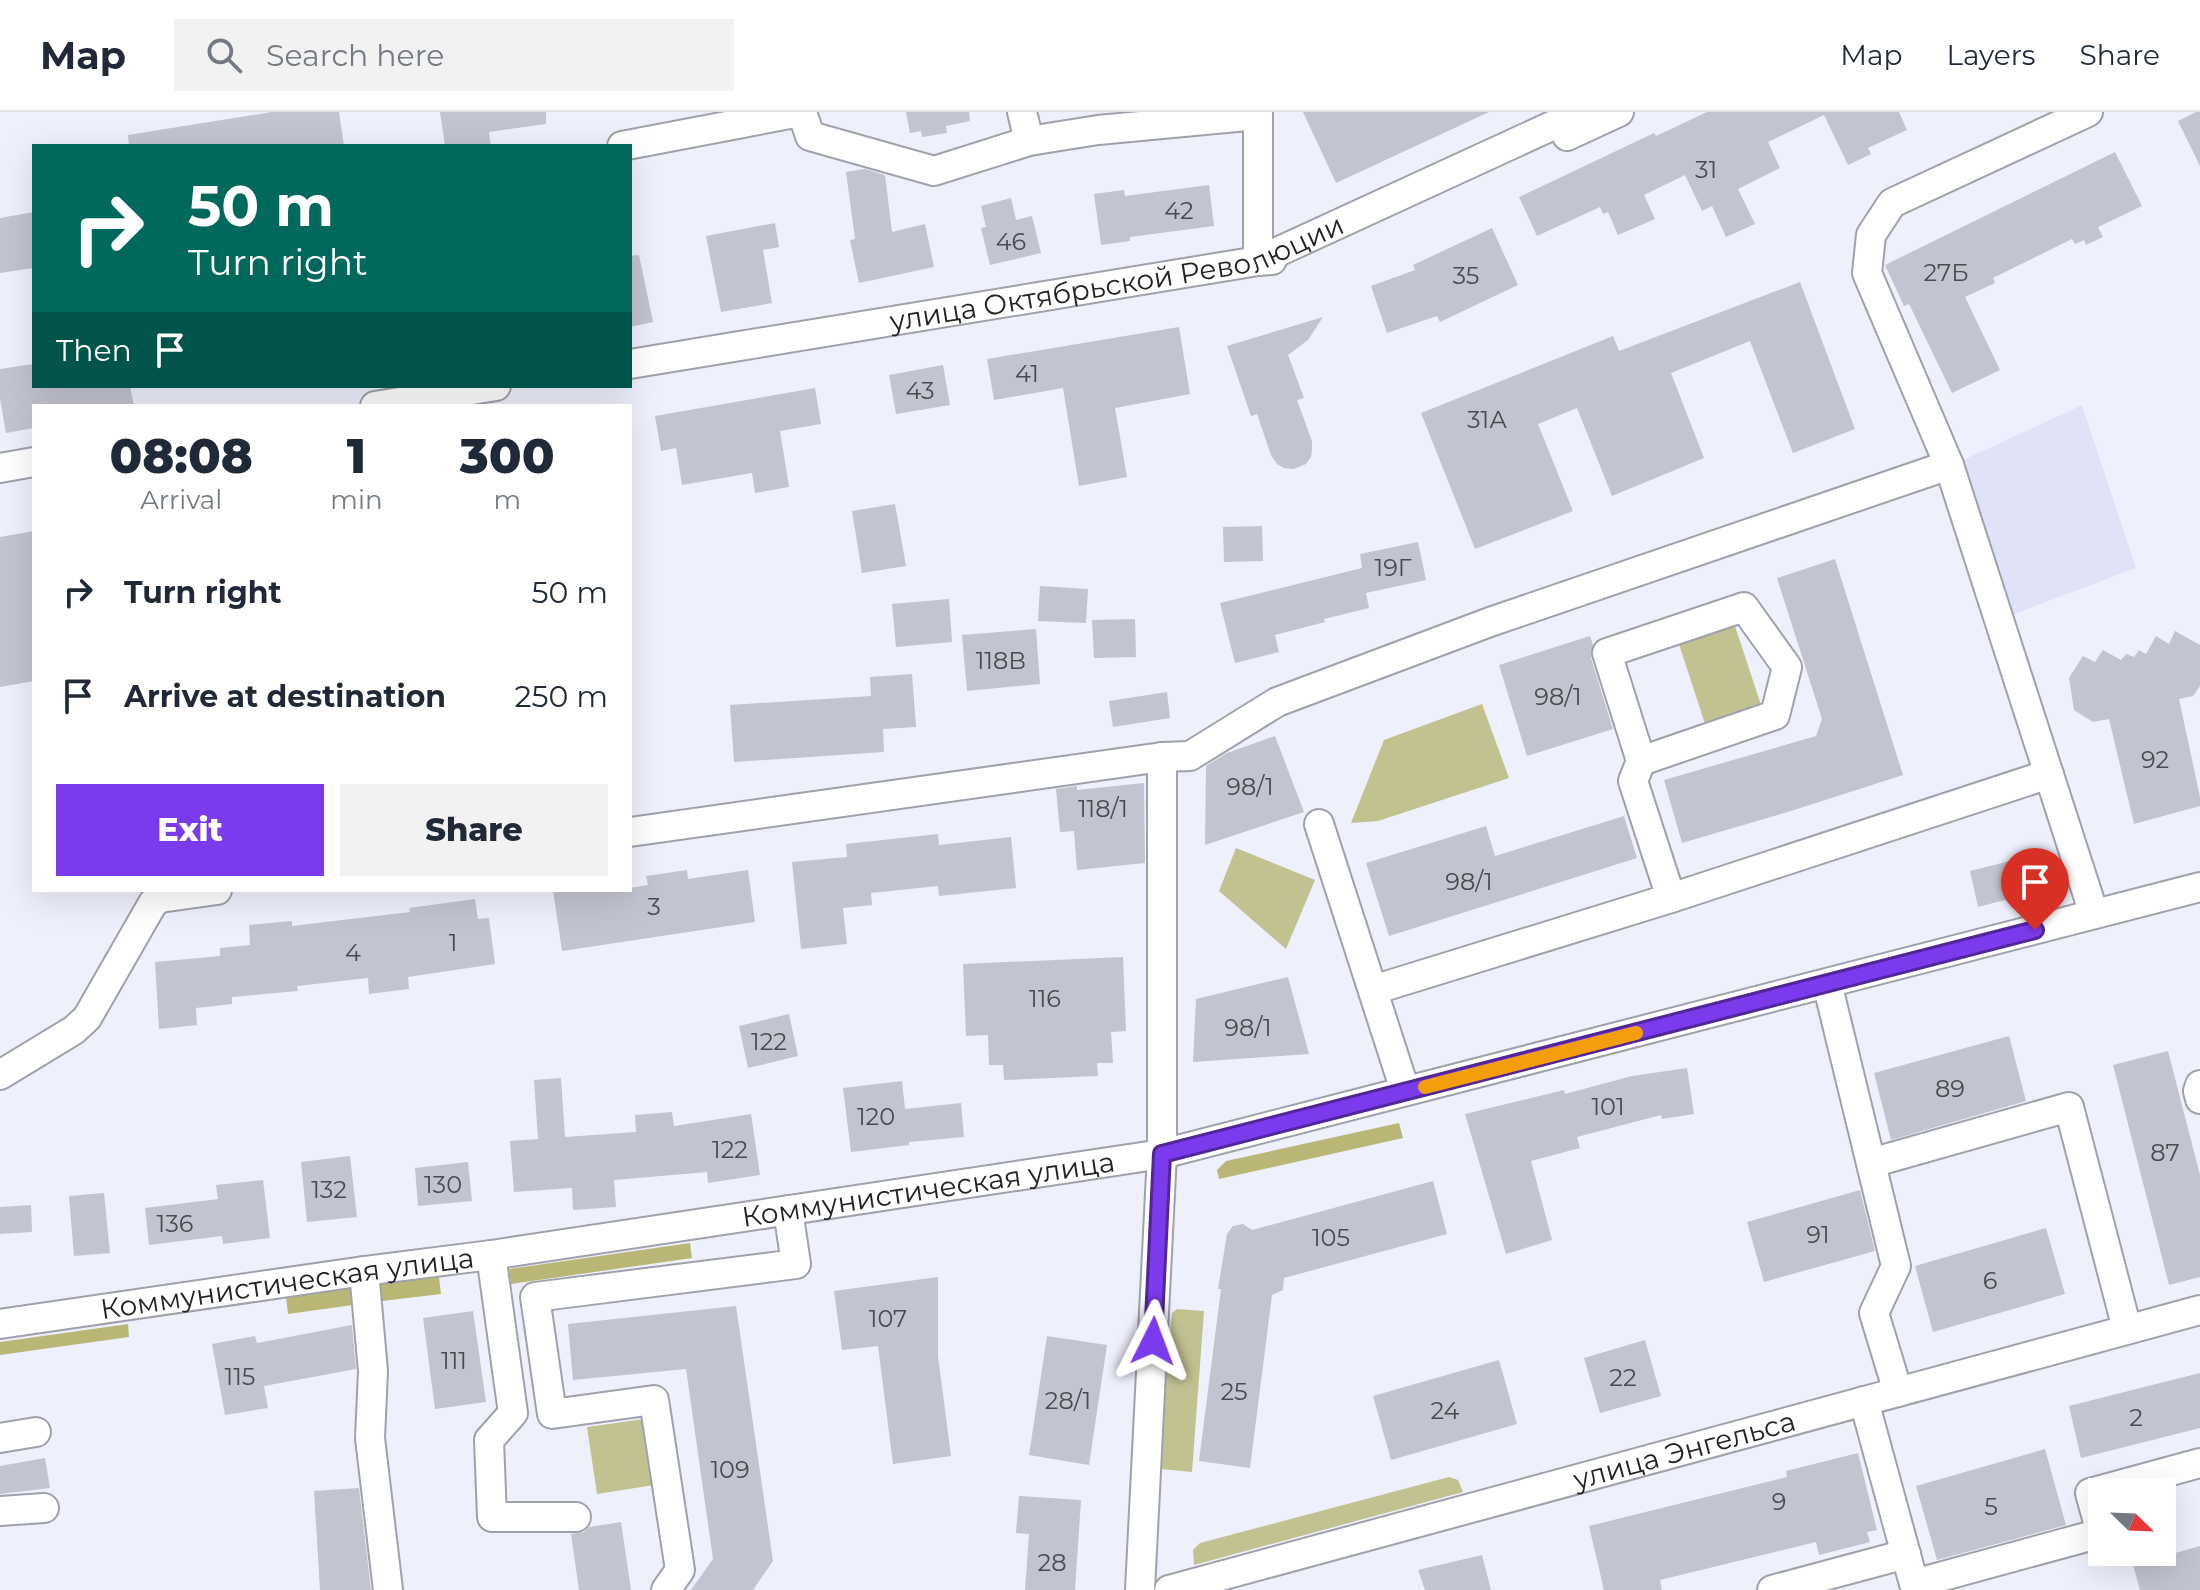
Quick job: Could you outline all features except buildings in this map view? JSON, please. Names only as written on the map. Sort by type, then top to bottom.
[{"type":"street","points":[[632,144],[801,112],[810,136],[934,171],[1029,141],[1098,130],[1258,113],[1258,261],[1299,259],[1619,112]]},
{"type":"street","points":[[1022,112],[1029,141]]},
{"type":"street","name":"улица Октябрьской Революции","points":[[632,364],[1258,261],[1582,112]]},
{"type":"street","points":[[2088,112],[1892,203],[1871,235],[1867,273],[1949,465],[2094,914]]},
{"type":"street","points":[[387,404],[484,388]]},
{"type":"street","points":[[0,468],[32,462]]},
{"type":"street","points":[[632,832],[1162,757],[1190,756],[1277,702],[1490,622],[1949,465]]},
{"type":"street","points":[[1641,761],[1775,715],[1787,667],[1744,607],[1607,653],[1641,761],[1633,781],[1671,898]]},
{"type":"street","points":[[1140,1590],[1162,1154],[1162,757]]},
{"type":"street","points":[[1373,990],[1671,898],[2049,774]]},
{"type":"street","points":[[1319,824],[1401,1078]]},
{"type":"street","name":"Коммунистическая улица","points":[[5,1322],[491,1255],[1162,1154],[2200,887]]},
{"type":"street","points":[[0,1075],[74,1030],[87,1018],[153,903],[160,898],[203,892]]},
{"type":"street","points":[[1827,983],[1896,1266],[1874,1313],[1898,1392]]},
{"type":"street","points":[[2200,1085],[2200,1099]]},
{"type":"street","points":[[1871,1163],[2069,1107],[2127,1329]]},
{"type":"street","points":[[666,1590],[680,1570],[654,1400],[552,1414],[535,1297],[796,1264],[788,1210]]},
{"type":"street","points":[[491,1255],[513,1413],[489,1440],[492,1517],[576,1517]]},
{"type":"street","points":[[364,1271],[373,1371],[370,1438],[388,1590]]},
{"type":"street","name":"улица Энгельса","points":[[1169,1590],[2200,1310]]},
{"type":"street","points":[[1864,1401],[1914,1584],[2101,1533],[2090,1493],[2200,1463]]},
{"type":"street","points":[[0,1438],[36,1432]]},
{"type":"street","points":[[0,1511],[44,1508]]},
{"type":"street","points":[[1772,1590],[1906,1554]]},
{"type":"shaded area","points":[[2082,405],[2136,568],[2009,616],[1961,461]]},
{"type":"shaded area","points":[[1733,620],[1763,711],[1707,730],[1677,638]]},
{"type":"shaded area","points":[[1482,704],[1509,778],[1378,821],[1351,823],[1384,740]]},
{"type":"shaded area","points":[[1236,848],[1315,880],[1286,949],[1219,891]]},
{"type":"shaded area","points":[[1399,1123],[1403,1138],[1219,1179],[1217,1170],[1226,1161]]},
{"type":"shaded area","points":[[690,1243],[692,1258],[511,1284],[509,1269]]},
{"type":"shaded area","points":[[439,1277],[441,1294],[374,1302],[372,1285]]},
{"type":"shaded area","points":[[358,1287],[360,1304],[288,1314],[286,1297]]},
{"type":"shaded area","points":[[1177,1309],[1204,1311],[1192,1472],[1160,1469],[1156,1465],[1172,1313]]},
{"type":"shaded area","points":[[128,1324],[129,1337],[0,1355],[0,1342]]},
{"type":"shaded area","points":[[644,1419],[654,1485],[597,1494],[587,1427]]},
{"type":"shaded area","points":[[1449,1477],[1458,1480],[1463,1492],[1194,1565],[1193,1550],[1200,1543]]},
{"type":"slow traffic","points":[[1425,1087],[1636,1033]]},
{"type":"route","points":[[1153,1341],[1162,1154],[2035,930]]}]
